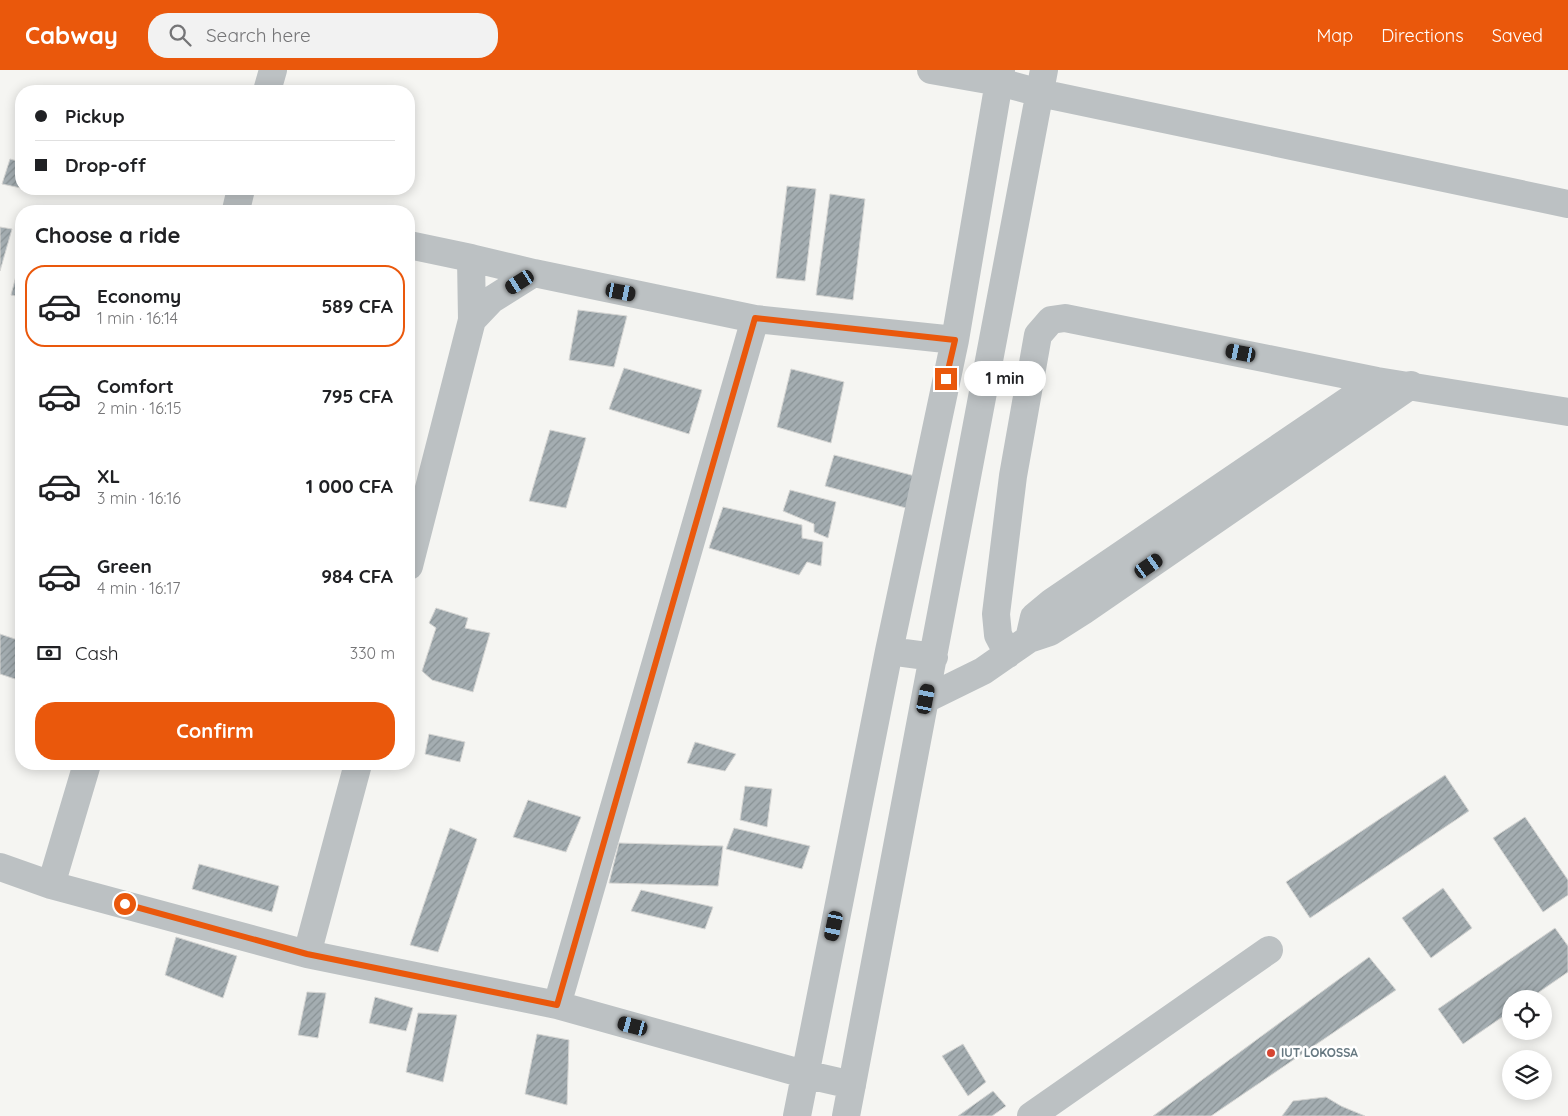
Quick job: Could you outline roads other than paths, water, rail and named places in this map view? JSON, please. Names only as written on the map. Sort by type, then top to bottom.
[{"type":"street","points":[[268,85],[272,70]]},
{"type":"street","points":[[931,70],[1042,82],[1568,204]]},
{"type":"street","points":[[797,1116],[889,651],[955,340],[1000,76]]},
{"type":"street","points":[[846,1116],[1042,82]]},
{"type":"street","points":[[415,246],[534,273],[755,318],[955,340]]},
{"type":"street","points":[[415,543],[472,320],[470,258]]},
{"type":"street","points":[[472,320],[491,300],[534,273]]},
{"type":"street","points":[[557,1005],[755,318]]},
{"type":"street","points":[[1018,646],[998,635],[996,614],[1013,476],[1038,335],[1051,320],[1065,318],[1377,381],[1411,384],[1568,412]]},
{"type":"street","points":[[1018,646],[1034,617],[1052,602],[1377,381]]},
{"type":"street","points":[[926,699],[983,671],[1018,646],[1050,632],[1083,611],[1411,384]]},
{"type":"street","points":[[889,651],[934,657]]},
{"type":"street","points":[[51,885],[85,770]]},
{"type":"street","points":[[307,954],[356,770]]},
{"type":"street","points":[[0,867],[51,885],[307,954],[557,1005],[804,1074],[852,1085]]},
{"type":"street","points":[[1031,1116],[1269,950]]},
{"type":"place","name":"IUT LOKOSSA","points":[[1271,1053]]}]
